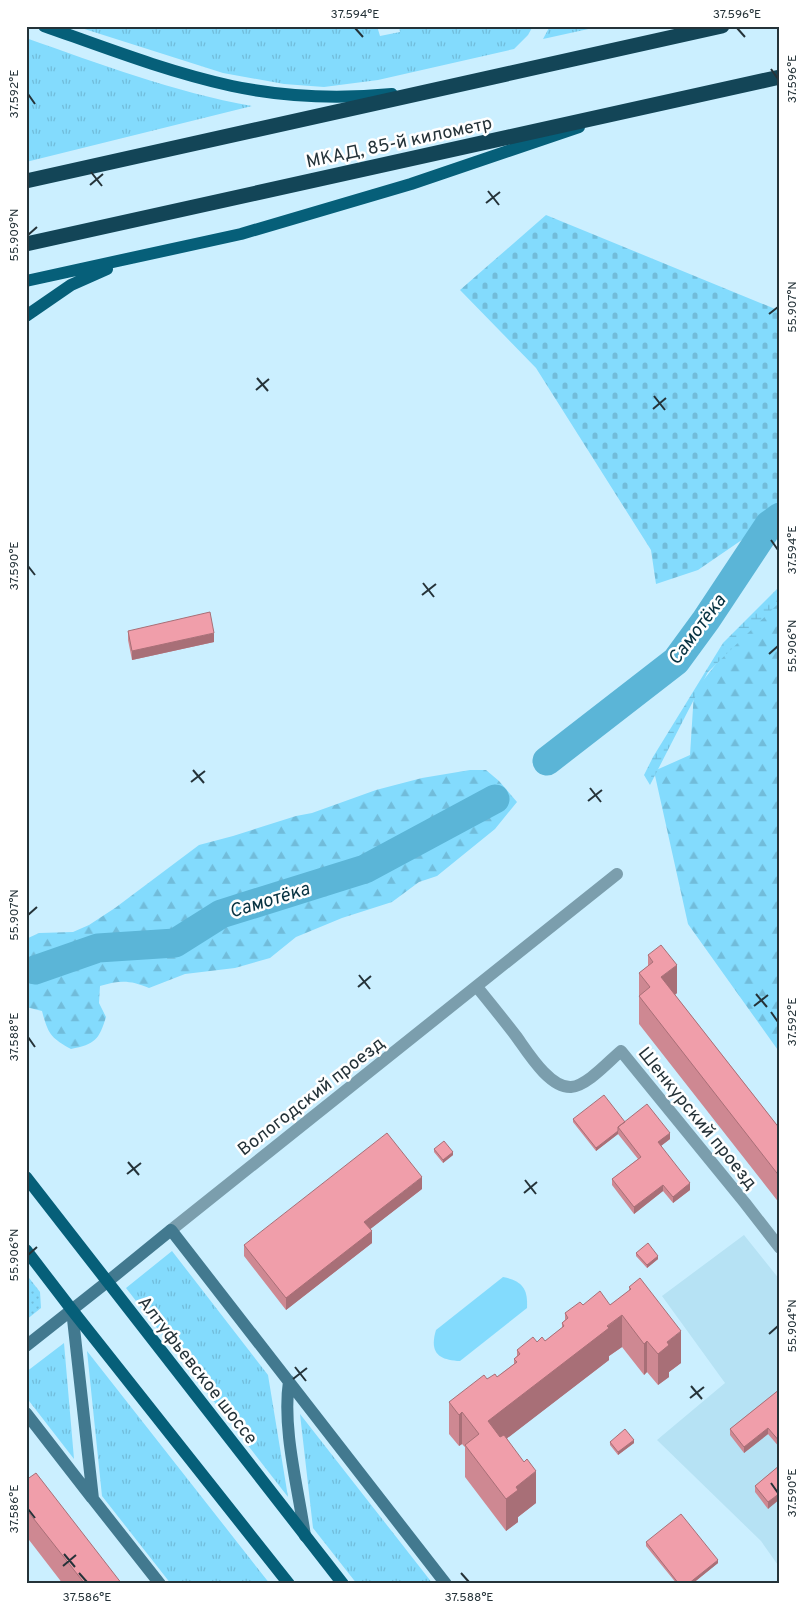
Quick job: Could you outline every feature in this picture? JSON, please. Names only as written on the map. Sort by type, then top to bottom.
[{"type":"highway","points":[[26,181],[722,26]]},
{"type":"highway","name":"МКАД, 85-й километр","points":[[26,244],[780,77]]},
{"type":"main road","points":[[44,26],[163,68],[233,86],[305,96],[365,96],[432,91]]},
{"type":"main road","points":[[26,280],[241,234],[411,184],[631,110]]},
{"type":"main road","points":[[26,316],[71,285],[100,272],[152,254]]},
{"type":"main road","name":"Алтуфьевское шоссе","points":[[26,1177],[343,1584]]},
{"type":"main road","points":[[26,1250],[289,1584]]},
{"type":"street","name":"Вологодский проезд","points":[[26,1346],[617,874]]},
{"type":"street","name":"Шенкурский проезд","points":[[477,987],[533,1060],[550,1078],[560,1084],[571,1087],[584,1082],[621,1051],[780,1248]]},
{"type":"street","points":[[171,1230],[446,1584]]},
{"type":"street","points":[[72,1310],[93,1499]]},
{"type":"street","points":[[289,1381],[286,1401],[287,1422],[305,1536]]},
{"type":"street","points":[[26,1413],[160,1584]]},
{"type":"shaded area","points":[[744,1235],[780,1280],[780,1568],[761,1541],[657,1440],[725,1383],[662,1296]]},
{"type":"green space","points":[[75,26],[377,26],[380,36],[400,32],[399,26],[533,26],[528,35],[514,49],[378,80],[324,87],[284,84],[223,73]]},
{"type":"green space","points":[[550,26],[602,26],[543,39]]},
{"type":"green space","points":[[26,38],[166,85],[252,106],[26,162]]},
{"type":"green space","points":[[546,215],[780,311],[780,511],[765,524],[698,570],[656,584],[651,550],[536,368],[460,290]]},
{"type":"green space","points":[[780,586],[780,602],[708,672],[650,785],[644,775],[653,757],[723,643]]},
{"type":"green space","points":[[780,597],[780,1053],[688,924],[654,771],[690,755],[694,692],[731,645]]},
{"type":"green space","points":[[470,770],[486,770],[499,781],[517,802],[495,829],[437,876],[419,882],[392,902],[342,918],[296,937],[270,958],[235,968],[185,974],[149,988],[136,983],[125,982],[100,986],[99,1003],[106,1017],[98,1036],[86,1045],[71,1049],[59,1042],[46,1025],[42,1011],[26,1007],[26,939],[39,933],[73,932],[89,925],[115,908],[199,845],[312,813],[376,790],[422,778]]},
{"type":"green space","points":[[172,1251],[268,1375],[288,1497],[126,1288]]},
{"type":"green space","points":[[26,1274],[40,1292],[41,1308],[26,1320]]},
{"type":"green space","points":[[503,1277],[515,1281],[522,1286],[525,1290],[527,1308],[460,1361],[441,1357],[435,1350],[434,1338],[436,1330]]},
{"type":"green space","points":[[64,1343],[74,1459],[26,1397],[26,1372]]},
{"type":"green space","points":[[87,1351],[270,1584],[171,1584],[102,1496]]},
{"type":"green space","points":[[300,1414],[433,1584],[357,1584],[313,1528]]},
{"type":"building","points":[[210,612],[214,633],[132,651],[128,631]]},
{"type":"building","points":[[661,945],[677,965],[661,977],[780,1129],[780,1177],[639,996],[650,987],[639,973],[653,962],[648,955]]},
{"type":"building","points":[[604,1095],[625,1122],[618,1127],[618,1131],[596,1148],[573,1119]]},
{"type":"building","points":[[647,1104],[670,1133],[658,1142],[690,1183],[673,1197],[663,1185],[634,1207],[612,1179],[641,1157],[618,1127]]},
{"type":"building","points":[[387,1133],[422,1177],[364,1222],[372,1231],[286,1298],[244,1245]]},
{"type":"building","points":[[444,1141],[453,1152],[443,1160],[434,1149]]},
{"type":"building","points":[[648,1243],[658,1256],[647,1265],[636,1253]]},
{"type":"building","points":[[640,1278],[681,1331],[667,1342],[669,1345],[658,1354],[647,1341],[644,1344],[622,1315],[607,1326],[609,1328],[488,1421],[500,1437],[504,1435],[524,1462],[527,1459],[536,1471],[516,1487],[518,1490],[506,1499],[465,1445],[479,1434],[462,1412],[459,1415],[449,1402],[484,1375],[487,1379],[495,1374],[497,1377],[517,1362],[514,1359],[520,1354],[517,1350],[533,1337],[537,1342],[542,1337],[545,1341],[564,1326],[562,1323],[568,1318],[565,1313],[580,1302],[583,1305],[600,1291],[610,1305],[631,1289],[629,1287]]},
{"type":"building","points":[[780,1389],[780,1442],[768,1428],[744,1447],[730,1429]]},
{"type":"building","points":[[625,1429],[634,1440],[618,1452],[610,1442]]},
{"type":"building","points":[[780,1465],[780,1493],[768,1502],[755,1486]]},
{"type":"building","points":[[36,1473],[122,1584],[85,1584],[26,1509],[26,1480]]},
{"type":"building","points":[[681,1514],[718,1560],[688,1584],[679,1584],[646,1542]]},
{"type":"waterway","name":"Самотёка","points":[[547,761],[676,661],[706,620],[769,525],[780,517]]},
{"type":"waterway","name":"Самотёка","points":[[35,970],[98,948],[175,943],[221,914],[365,869],[495,799]]}]
